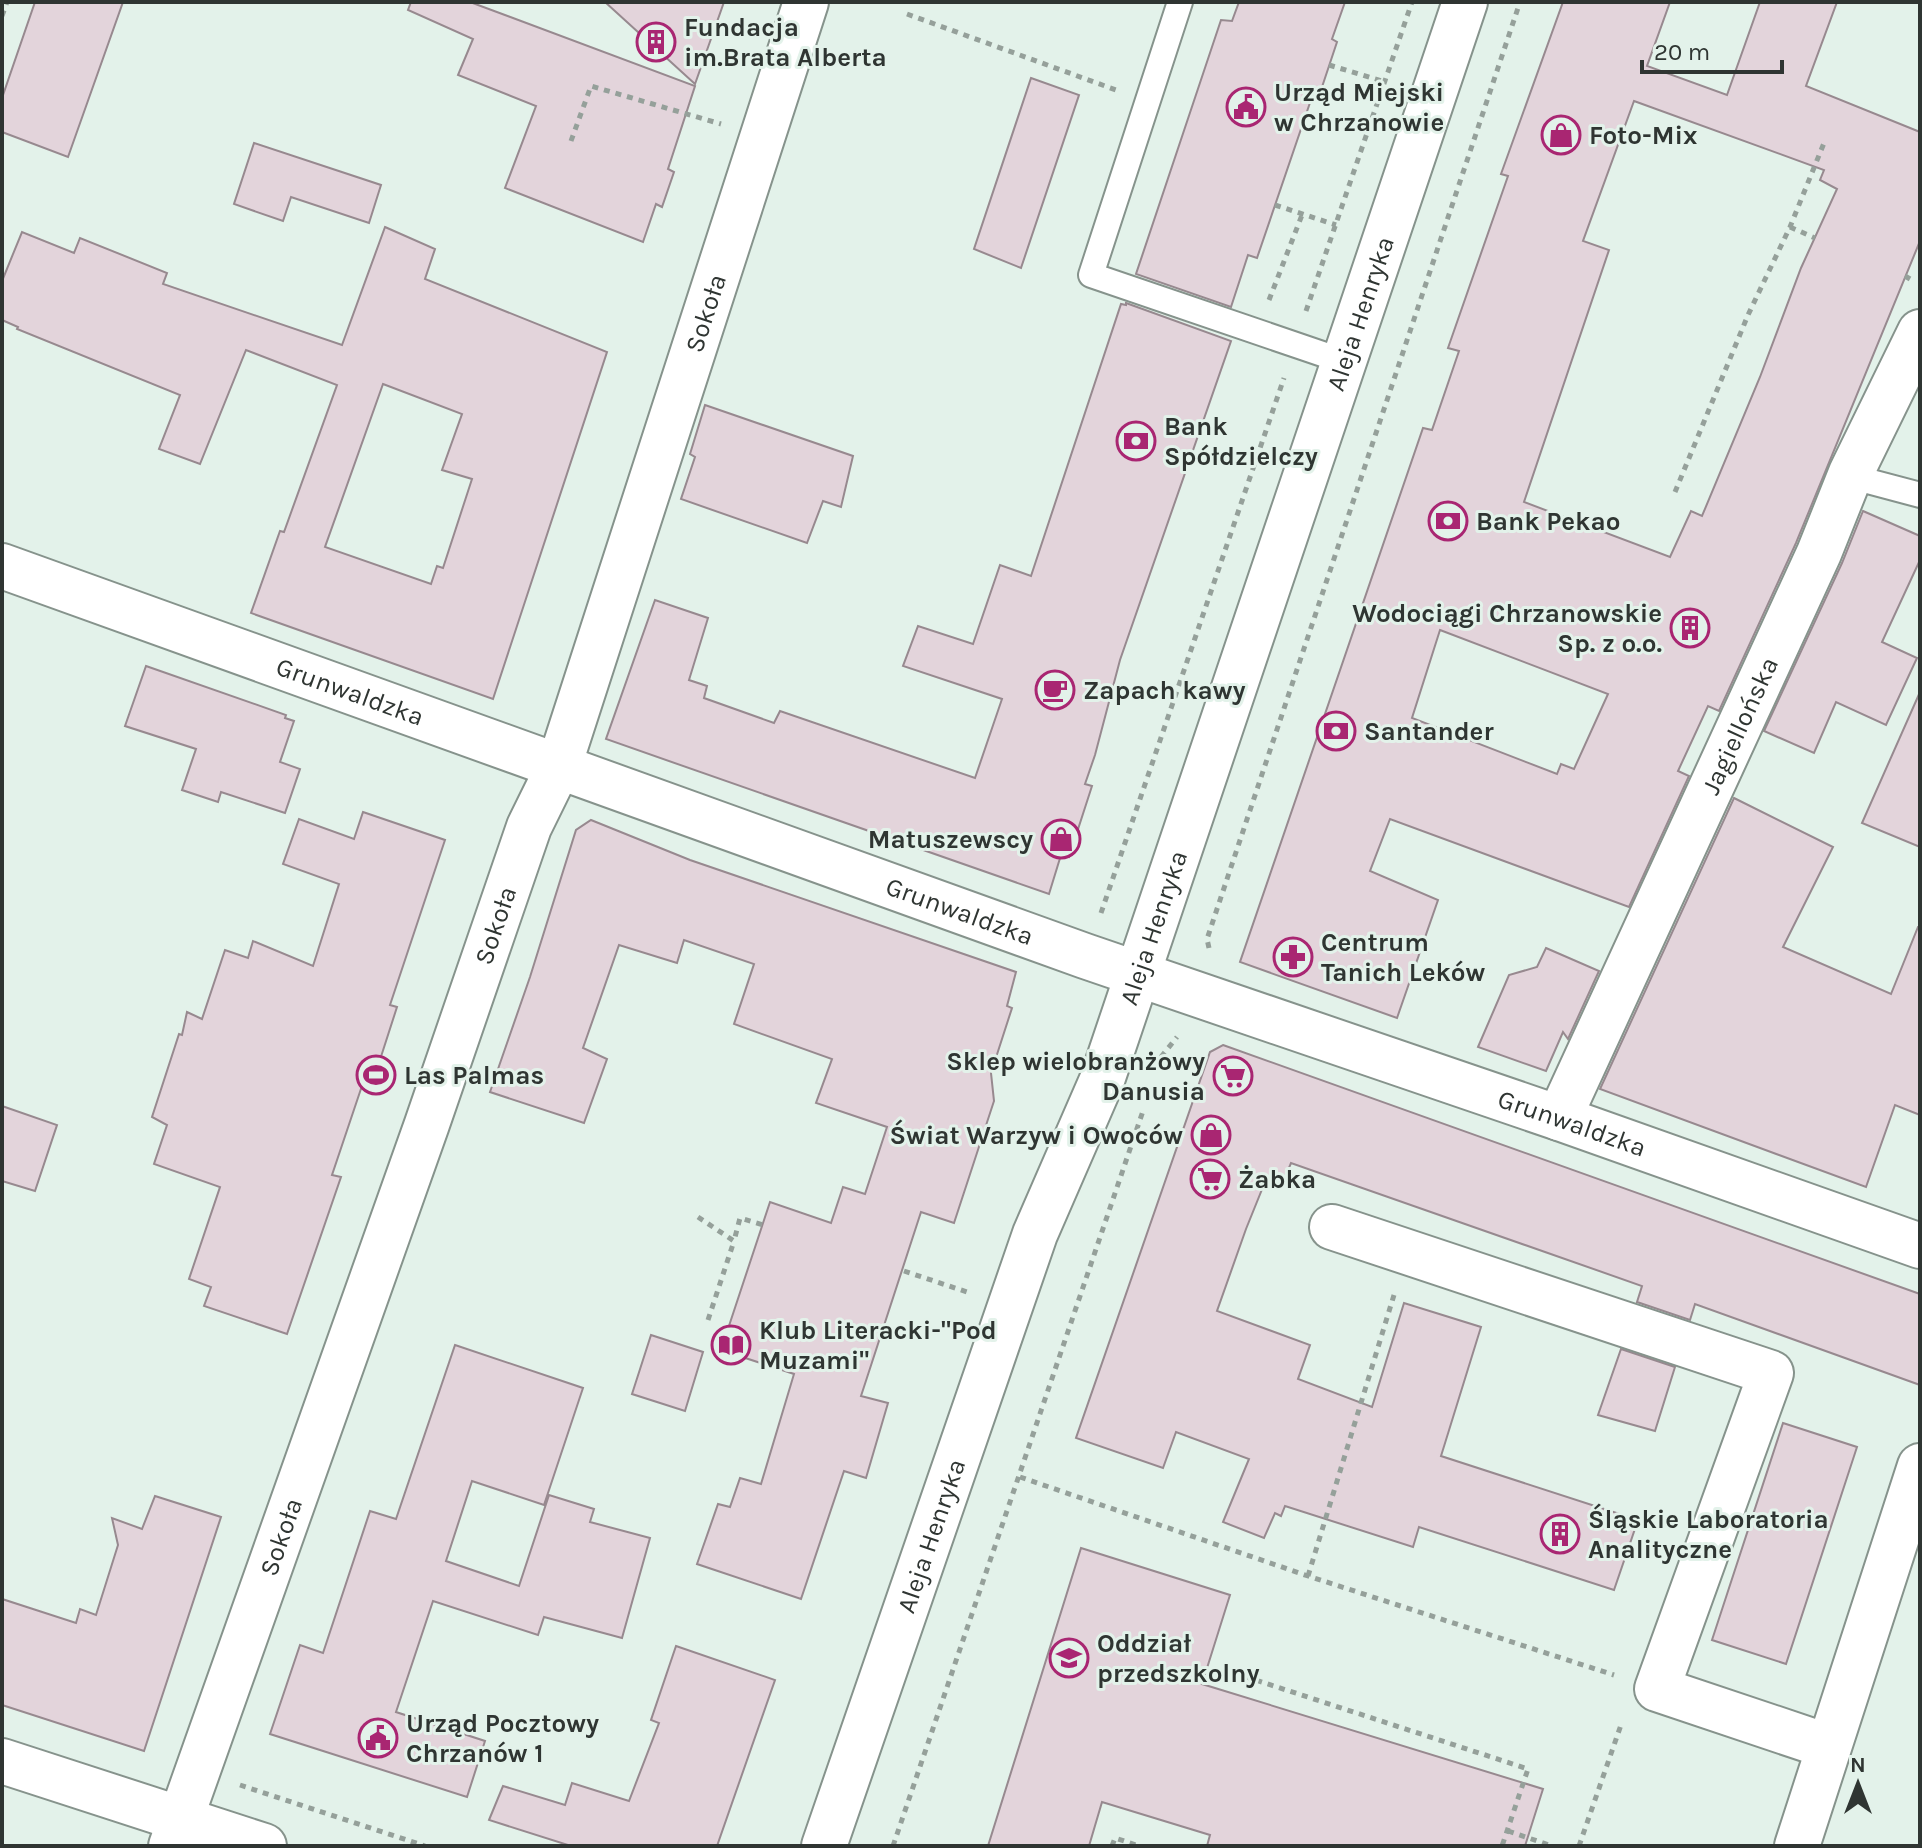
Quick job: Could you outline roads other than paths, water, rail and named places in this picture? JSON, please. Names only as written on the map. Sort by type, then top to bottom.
[{"type":"street","name":"Sokoła","points":[[175,1832],[422,1139],[529,827],[559,766],[806,2]]},
{"type":"street","name":"Aleja Henryka","points":[[824,1846],[1035,1234],[1102,1080],[1465,2]]},
{"type":"street","name":"Jagiellońska","points":[[1559,1118],[1819,553],[1851,473],[1918,340]]},
{"type":"street","name":"Grunwaldzka","points":[[2,566],[1085,956],[1139,972],[1920,1246]]},
{"type":"street","points":[[1332,1227],[1771,1373],[1657,1689],[1827,1746]]},
{"type":"street","points":[[1797,1846],[1920,1466]]},
{"type":"street","points":[[2,1761],[175,1832],[264,1846]]},
{"type":"lane","points":[[1180,2],[1091,275],[1343,361]]},
{"type":"lane","points":[[1851,473],[1860,479],[1920,495]]},
{"type":"place","name":"Fundacja im.Brata Alberta","points":[[656,42]]},
{"type":"place","name":"Urząd Miejski w Chrzanowie","points":[[1246,107]]},
{"type":"place","name":"Foto-Mix","points":[[1561,135]]},
{"type":"place","name":"Bank Spółdzielczy","points":[[1136,441]]},
{"type":"place","name":"Bank Pekao","points":[[1448,521]]},
{"type":"place","name":"Wodociągi Chrzanowskie Sp. z o.o.","points":[[1690,628]]},
{"type":"place","name":"Zapach kawy","points":[[1055,690]]},
{"type":"place","name":"Santander","points":[[1336,731]]},
{"type":"place","name":"Matuszewscy","points":[[1061,839]]},
{"type":"place","name":"Centrum Tanich Leków","points":[[1293,957]]},
{"type":"place","name":"Las Palmas","points":[[376,1075]]},
{"type":"place","name":"Sklep wielobranżowy Danusia","points":[[1233,1076]]},
{"type":"place","name":"Świat Warzyw i Owoców","points":[[1211,1135]]},
{"type":"place","name":"Żabka","points":[[1210,1179]]},
{"type":"place","name":"Klub Literacki-\"Pod Muzami\"","points":[[731,1345]]},
{"type":"place","name":"Śląskie Laboratoria Analityczne","points":[[1560,1534]]},
{"type":"place","name":"Oddział przedszkolny","points":[[1069,1658]]},
{"type":"place","name":"Urząd Pocztowy Chrzanów 1","points":[[378,1738]]}]
